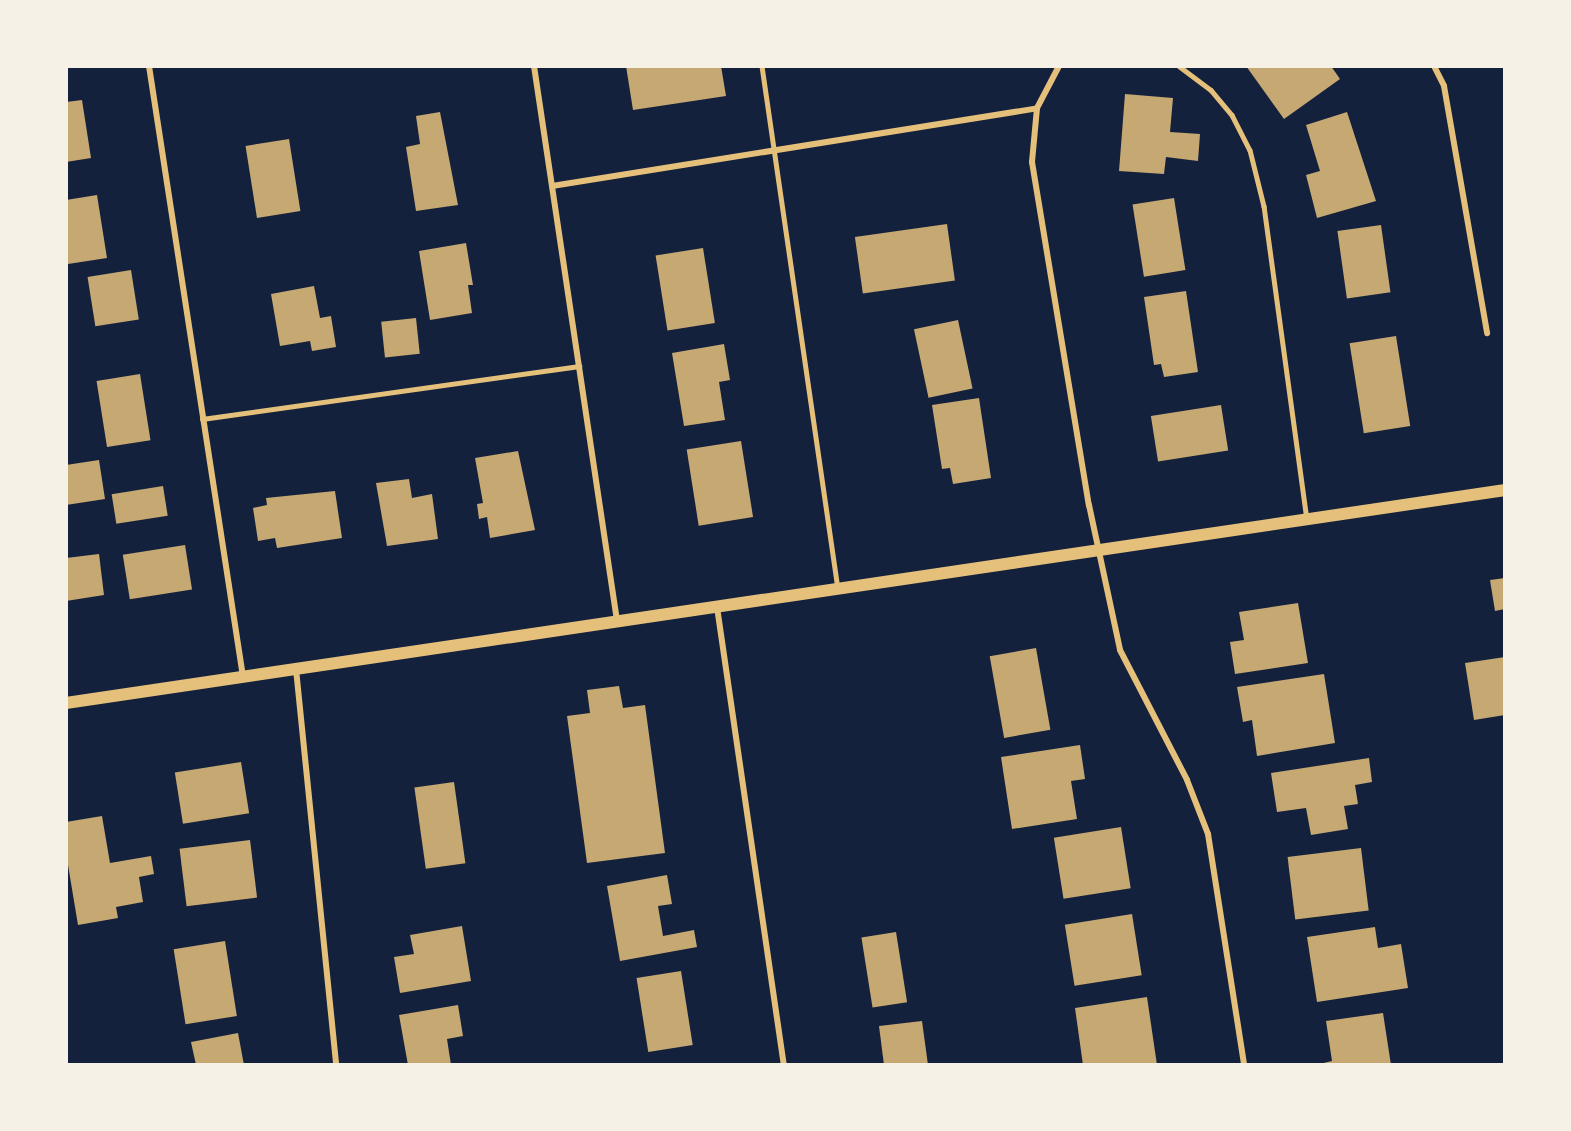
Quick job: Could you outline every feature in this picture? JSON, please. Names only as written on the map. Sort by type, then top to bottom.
[{"type":"main road","points":[[66,703],[1505,490]]},
{"type":"street","points":[[149,66],[243,677]]},
{"type":"street","points":[[534,66],[617,621]]},
{"type":"street","points":[[1059,66],[1037,108],[1032,162],[1098,551],[1120,650],[1187,780],[1208,834],[1244,1065]]},
{"type":"street","points":[[1434,66],[1444,86],[1487,333]]},
{"type":"street","points":[[552,186],[1037,108]]},
{"type":"street","points":[[717,607],[784,1065]]},
{"type":"street","points":[[296,669],[336,1065]]},
{"type":"lane","points":[[762,66],[838,589]]},
{"type":"lane","points":[[1179,66],[1212,90],[1232,115],[1250,150],[1264,206],[1307,520]]},
{"type":"lane","points":[[202,419],[579,366]]},
{"type":"building","points":[[626,66],[721,66],[726,96],[633,110]]},
{"type":"building","points":[[1246,66],[1331,66],[1340,79],[1284,119]]},
{"type":"building","points":[[1125,94],[1173,98],[1170,132],[1200,134],[1198,161],[1166,157],[1164,174],[1119,171]]},
{"type":"building","points":[[82,100],[91,158],[66,162],[66,102]]},
{"type":"building","points":[[440,112],[458,205],[416,211],[406,147],[420,144],[416,116]]},
{"type":"building","points":[[1347,112],[1376,201],[1317,218],[1306,175],[1320,171],[1306,125]]},
{"type":"building","points":[[289,139],[300,211],[257,218],[246,146]]},
{"type":"building","points":[[97,195],[107,258],[68,264],[66,200]]},
{"type":"building","points":[[1174,198],[1185,270],[1144,277],[1133,205]]},
{"type":"building","points":[[947,224],[955,280],[863,293],[855,237]]},
{"type":"building","points":[[1381,225],[1390,292],[1347,298],[1337,231]]},
{"type":"building","points":[[466,243],[473,285],[468,285],[472,313],[430,320],[419,251]]},
{"type":"building","points":[[703,248],[715,323],[667,331],[656,256]]},
{"type":"building","points":[[131,270],[139,319],[95,326],[88,277]]},
{"type":"building","points":[[314,286],[320,318],[331,316],[336,347],[312,351],[310,341],[280,346],[271,294]]},
{"type":"building","points":[[1186,291],[1198,372],[1164,377],[1161,364],[1154,365],[1144,297]]},
{"type":"building","points":[[416,318],[420,354],[385,357],[381,322]]},
{"type":"building","points":[[958,320],[973,388],[929,398],[914,329]]},
{"type":"building","points":[[1396,336],[1410,426],[1364,433],[1350,343]]},
{"type":"building","points":[[724,344],[730,380],[719,382],[725,420],[684,426],[672,353]]},
{"type":"building","points":[[140,374],[150,440],[107,447],[97,381]]},
{"type":"building","points":[[979,398],[991,478],[953,484],[950,468],[942,469],[932,405]]},
{"type":"building","points":[[1221,405],[1228,450],[1158,462],[1151,416]]},
{"type":"building","points":[[741,441],[753,517],[699,526],[687,450]]},
{"type":"building","points":[[518,451],[535,530],[490,538],[487,517],[479,519],[477,504],[483,503],[475,458]]},
{"type":"building","points":[[99,460],[105,499],[66,505],[66,465]]},
{"type":"building","points":[[409,479],[412,498],[432,494],[438,539],[387,546],[376,483]]},
{"type":"building","points":[[163,486],[168,516],[116,524],[112,494]]},
{"type":"building","points":[[335,491],[342,538],[277,548],[275,538],[258,541],[253,508],[267,505],[266,498]]},
{"type":"building","points":[[185,545],[192,589],[130,599],[123,555]]},
{"type":"building","points":[[99,554],[104,595],[66,601],[66,558]]},
{"type":"building","points":[[1505,578],[1505,609],[1495,611],[1490,580]]},
{"type":"building","points":[[1298,603],[1308,663],[1235,674],[1230,642],[1244,640],[1239,612]]},
{"type":"building","points":[[1036,648],[1050,730],[1004,738],[990,656]]},
{"type":"building","points":[[1505,657],[1505,715],[1474,720],[1465,663]]},
{"type":"building","points":[[1324,674],[1335,743],[1257,756],[1252,720],[1243,722],[1237,687]]},
{"type":"building","points":[[619,686],[623,708],[645,705],[665,853],[587,863],[567,716],[590,713],[587,690]]},
{"type":"building","points":[[1080,745],[1085,779],[1071,781],[1077,819],[1012,829],[1001,757]]},
{"type":"building","points":[[1369,758],[1372,782],[1355,785],[1358,804],[1344,806],[1348,829],[1311,835],[1306,808],[1277,812],[1271,773]]},
{"type":"building","points":[[241,762],[249,813],[183,824],[175,772]]},
{"type":"building","points":[[454,782],[465,863],[426,869],[414,788]]},
{"type":"building","points":[[102,816],[110,863],[151,856],[154,874],[139,877],[143,902],[116,907],[118,918],[78,925],[66,853],[66,822]]},
{"type":"building","points":[[1121,827],[1131,888],[1064,899],[1054,838]]},
{"type":"building","points":[[250,840],[257,898],[187,906],[180,849]]},
{"type":"building","points":[[1361,848],[1369,911],[1295,920],[1288,857]]},
{"type":"building","points":[[667,875],[672,904],[658,906],[663,936],[694,930],[697,947],[620,961],[607,886]]},
{"type":"building","points":[[1132,914],[1142,975],[1075,986],[1065,925]]},
{"type":"building","points":[[462,926],[471,981],[400,993],[394,957],[414,954],[410,935]]},
{"type":"building","points":[[1375,927],[1378,948],[1401,944],[1408,988],[1317,1002],[1307,937]]},
{"type":"building","points":[[896,932],[907,1002],[873,1008],[861,937]]},
{"type":"building","points":[[225,941],[237,1016],[186,1024],[174,949]]},
{"type":"building","points":[[681,971],[693,1045],[648,1052],[637,978]]},
{"type":"building","points":[[1147,997],[1157,1065],[1083,1065],[1075,1008]]},
{"type":"building","points":[[458,1005],[463,1036],[447,1039],[451,1065],[408,1065],[399,1015]]},
{"type":"building","points":[[1383,1013],[1391,1065],[1315,1065],[1332,1061],[1326,1021]]},
{"type":"building","points":[[922,1021],[928,1065],[884,1065],[879,1026]]},
{"type":"building","points":[[238,1033],[244,1065],[196,1065],[191,1042]]}]
